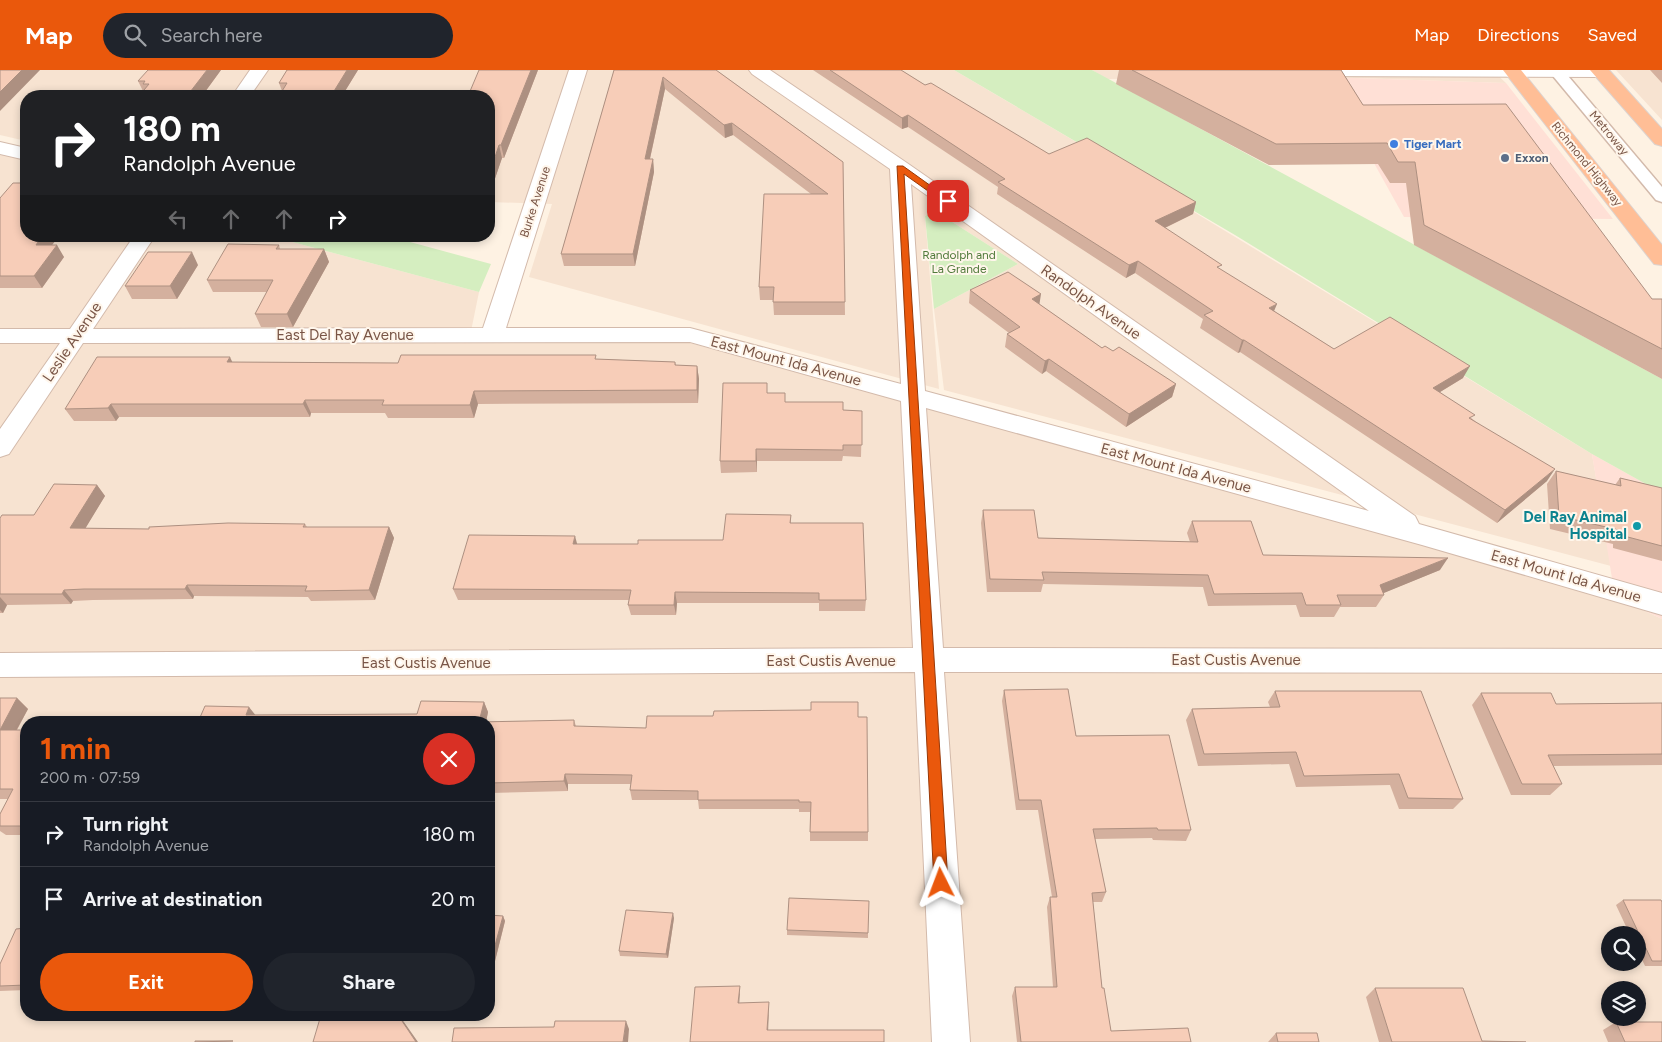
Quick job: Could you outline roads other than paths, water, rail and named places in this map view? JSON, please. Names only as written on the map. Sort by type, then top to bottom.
[{"type":"highway","name":"Richmond Highway","points":[[1512,71],[1662,259]]},
{"type":"highway","points":[[1600,71],[1660,135]]},
{"type":"street","points":[[245,90],[259,70]]},
{"type":"street","name":"Burke Avenue","points":[[492,335],[578,70]]},
{"type":"street","name":"Randolph Avenue","points":[[758,70],[900,167],[1422,535]]},
{"type":"street","points":[[1284,71],[1600,71]]},
{"type":"street","points":[[0,148],[20,153]]},
{"type":"street","points":[[900,167],[951,1042]]},
{"type":"street","name":"Leslie Avenue","points":[[0,448],[141,242]]},
{"type":"street","name":"East Del Ray Avenue","points":[[0,336],[690,335]]},
{"type":"street","name":"East Mount Ida Avenue","points":[[690,335],[1422,535],[1662,604]]},
{"type":"street","name":"East Custis Avenue","points":[[0,665],[928,660],[1662,661]]},
{"type":"lane","name":"Metroway","points":[[1556,71],[1662,197]]},
{"type":"place","name":"Tiger Mart","points":[[1394,144]]},
{"type":"place","name":"Exxon","points":[[1505,158]]},
{"type":"place","name":"Del Ray Animal Hospital","points":[[1637,526]]},
{"type":"park label","name":"Randolph and La Grande","points":[[959,262]]}]
